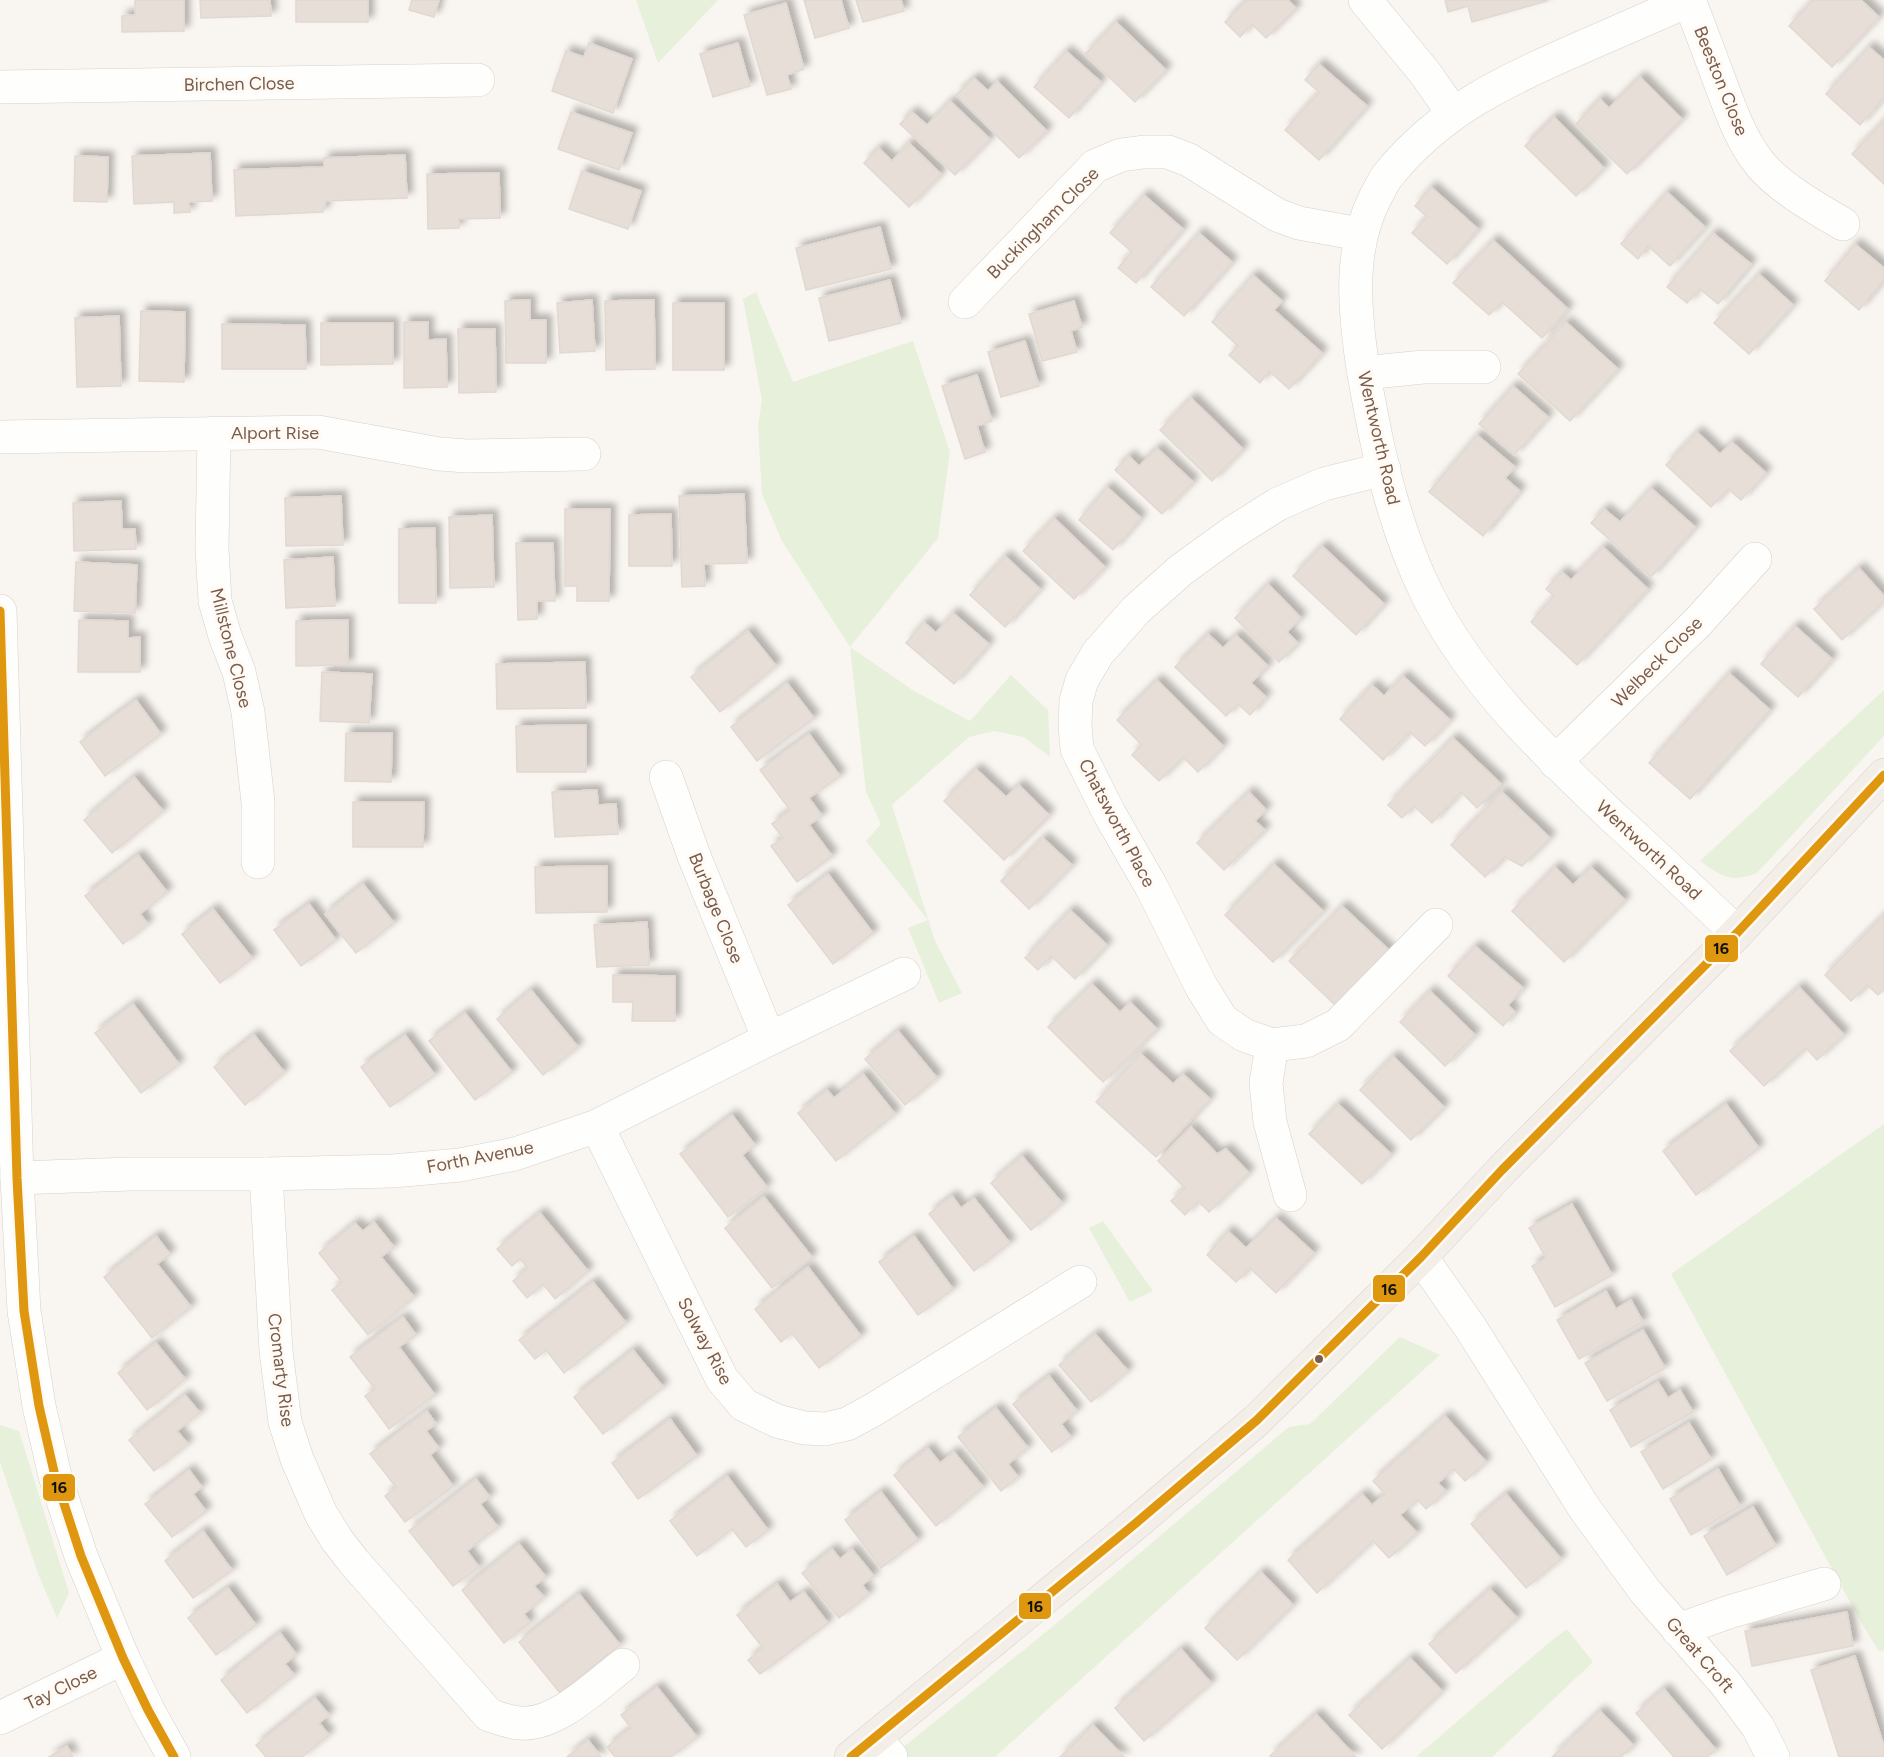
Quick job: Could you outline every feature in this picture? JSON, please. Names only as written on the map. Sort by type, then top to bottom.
[{"type":"main road","points":[[872,1750],[1257,1420],[1421,1257],[1563,1107],[1737,933],[1884,775]]},
{"type":"street","points":[[1365,0],[1425,73],[1453,113]]},
{"type":"street","name":"Wentworth Road","points":[[1689,0],[1516,76],[1453,113],[1410,151],[1386,177],[1360,234],[1356,290],[1357,326],[1368,399],[1403,538],[1429,597],[1460,649],[1501,704],[1555,762],[1737,933]]},
{"type":"street","name":"Beeston Close","points":[[1689,0],[1733,116],[1751,151],[1762,166],[1778,181],[1820,211],[1843,224]]},
{"type":"street","name":"Birchen Close","points":[[0,87],[478,80]]},
{"type":"street","name":"Buckingham Close","points":[[965,302],[1095,166],[1121,155],[1168,152],[1189,160],[1277,215],[1299,223],[1360,234]]},
{"type":"street","points":[[1364,373],[1423,367],[1484,367]]},
{"type":"street","name":"Alport Rise","points":[[0,437],[318,432],[448,455],[584,454]]},
{"type":"street","name":"Millstone Close","points":[[214,433],[212,549],[215,601],[239,672],[248,712],[258,802],[258,862]]},
{"type":"street","name":"Chatsworth Place","points":[[1272,1045],[1244,1035],[1222,1020],[1201,986],[1152,888],[1109,813],[1077,749],[1076,701],[1082,680],[1098,653],[1136,610],[1181,570],[1232,532],[1278,504],[1324,484],[1384,468]]},
{"type":"street","name":"Welbeck Close","points":[[1555,762],[1698,622],[1755,559]]},
{"type":"street","points":[[0,610],[4,912],[17,1178],[12,1313],[39,1406],[55,1476],[81,1556],[123,1658],[174,1757]]},
{"type":"street","name":"Burbage Close","points":[[666,777],[699,867],[769,1039]]},
{"type":"street","points":[[1290,1195],[1270,1122],[1266,1083],[1272,1045],[1306,1041],[1338,1025],[1436,926]]},
{"type":"street","name":"Forth Avenue","points":[[17,1178],[130,1174],[393,1171],[460,1165],[515,1154],[597,1126],[904,974]]},
{"type":"street","name":"Solway Rise","points":[[597,1126],[722,1378],[744,1405],[777,1421],[804,1428],[825,1429],[847,1424],[1080,1282]]},
{"type":"street","name":"Cromarty Rise","points":[[266,1174],[276,1351],[285,1422],[297,1459],[321,1514],[337,1540],[489,1715],[521,1724],[544,1721],[575,1702],[623,1665]]},
{"type":"street","name":"Great Croft","points":[[1421,1257],[1470,1327],[1585,1509],[1635,1579],[1726,1684],[1758,1727],[1773,1757]]},
{"type":"street","points":[[1678,1630],[1729,1612],[1824,1584]]},
{"type":"street","name":"Tay Close","points":[[0,1718],[123,1658]]},
{"type":"green space","points":[[636,0],[718,0],[658,63]]},
{"type":"green space","points":[[756,292],[793,382],[913,341],[950,452],[938,538],[850,647],[782,541],[762,494],[758,426],[762,400],[743,299]]},
{"type":"green space","points":[[850,647],[914,691],[970,721],[1011,675],[1048,710],[1050,757],[1024,737],[994,731],[969,737],[892,805],[935,941],[962,993],[939,1003],[908,928],[928,920],[866,841],[881,824],[866,792]]},
{"type":"green space","points":[[1884,690],[1884,736],[1757,873],[1740,878],[1727,877],[1700,861]]},
{"type":"green space","points":[[1884,1124],[1884,1651],[1878,1650],[1861,1622],[1671,1274]]},
{"type":"green space","points":[[1103,1221],[1153,1291],[1130,1302],[1089,1228]]},
{"type":"green space","points":[[1400,1337],[1440,1355],[995,1757],[891,1757],[1051,1628],[1289,1427],[1310,1424]]},
{"type":"green space","points":[[0,1425],[19,1431],[69,1593],[57,1618],[39,1576],[0,1462]]},
{"type":"green space","points":[[1567,1629],[1593,1662],[1492,1757],[1416,1757],[1551,1641]]},
{"type":"building","points":[[135,0],[184,0],[184,31],[122,32],[122,16],[135,15]]},
{"type":"building","points":[[200,0],[270,0],[271,16],[201,18]]},
{"type":"building","points":[[296,0],[368,0],[368,22],[296,22]]},
{"type":"building","points":[[412,0],[439,0],[434,17],[409,10]]},
{"type":"building","points":[[804,0],[841,0],[849,28],[815,38]]},
{"type":"building","points":[[856,0],[901,0],[904,11],[863,22]]},
{"type":"building","points":[[1247,0],[1288,0],[1296,8],[1266,38],[1252,24],[1240,37],[1225,22]]},
{"type":"building","points":[[1445,0],[1547,1],[1472,22],[1468,6],[1448,12]]},
{"type":"building","points":[[1813,0],[1861,0],[1879,17],[1832,67],[1789,26]]},
{"type":"building","points":[[786,3],[804,69],[787,75],[791,89],[767,95],[744,15]]},
{"type":"building","points":[[1116,22],[1166,70],[1135,102],[1085,54]]},
{"type":"building","points":[[589,43],[632,59],[613,113],[552,91],[566,51],[584,57]]},
{"type":"building","points":[[738,43],[750,86],[713,97],[700,54]]},
{"type":"building","points":[[1869,47],[1884,60],[1884,98],[1860,125],[1826,94]]},
{"type":"building","points":[[1066,51],[1101,82],[1069,118],[1034,87]]},
{"type":"building","points":[[1319,64],[1367,106],[1319,160],[1285,130],[1319,92],[1305,80]]},
{"type":"building","points":[[1640,77],[1682,119],[1627,174],[1576,124],[1600,99],[1609,108]]},
{"type":"building","points":[[974,78],[988,91],[997,81],[1047,131],[1019,158],[956,95]]},
{"type":"building","points":[[950,101],[990,139],[955,175],[900,124],[912,112],[927,125]]},
{"type":"building","points":[[571,112],[632,133],[619,170],[558,149]]},
{"type":"building","points":[[1554,117],[1604,168],[1576,196],[1525,146]]},
{"type":"building","points":[[1884,121],[1884,184],[1852,154]]},
{"type":"building","points":[[909,143],[941,174],[909,207],[864,163],[879,148],[892,161]]},
{"type":"building","points":[[210,153],[212,201],[189,202],[190,212],[174,213],[174,202],[134,204],[132,156]]},
{"type":"building","points":[[405,155],[407,198],[326,201],[323,212],[236,216],[234,170],[324,167],[324,158]]},
{"type":"building","points":[[75,156],[108,157],[107,202],[74,201]]},
{"type":"building","points":[[582,171],[641,191],[628,229],[569,209]]},
{"type":"building","points":[[499,173],[500,218],[459,219],[459,228],[428,229],[427,174]]},
{"type":"building","points":[[1431,187],[1478,229],[1447,264],[1412,233],[1427,217],[1415,206]]},
{"type":"building","points":[[1667,192],[1705,227],[1670,266],[1648,246],[1638,259],[1621,244]]},
{"type":"building","points":[[1144,195],[1183,229],[1136,283],[1118,268],[1132,252],[1110,233]]},
{"type":"building","points":[[880,227],[891,269],[806,290],[796,248]]},
{"type":"building","points":[[1199,233],[1232,262],[1184,316],[1151,287]]},
{"type":"building","points":[[1713,233],[1751,264],[1718,304],[1700,289],[1687,303],[1667,287]]},
{"type":"building","points":[[1493,240],[1568,309],[1542,338],[1502,302],[1489,315],[1453,283]]},
{"type":"building","points":[[1855,244],[1884,268],[1884,280],[1859,310],[1825,281]]},
{"type":"building","points":[[1759,274],[1793,305],[1749,354],[1714,323]]},
{"type":"building","points":[[1253,275],[1282,301],[1274,310],[1322,353],[1289,389],[1269,371],[1260,383],[1229,355],[1238,346],[1212,322]]},
{"type":"building","points":[[890,280],[901,323],[829,341],[819,298]]},
{"type":"building","points":[[530,300],[530,320],[546,320],[546,363],[506,363],[505,301]]},
{"type":"building","points":[[592,300],[595,351],[560,353],[557,303]]},
{"type":"building","points":[[654,300],[655,369],[606,370],[605,301]]},
{"type":"building","points":[[1074,301],[1082,327],[1071,331],[1077,352],[1042,361],[1029,314]]},
{"type":"building","points":[[673,303],[724,303],[724,370],[673,370]]},
{"type":"building","points":[[141,311],[185,312],[184,382],[139,381]]},
{"type":"building","points":[[119,316],[121,386],[77,387],[75,318]]},
{"type":"building","points":[[404,322],[428,322],[428,340],[446,339],[447,387],[404,388]]},
{"type":"building","points":[[1566,322],[1618,369],[1570,421],[1518,374]]},
{"type":"building","points":[[321,323],[393,323],[393,364],[321,365]]},
{"type":"building","points":[[222,324],[305,325],[306,369],[222,369]]},
{"type":"building","points":[[458,329],[495,329],[496,392],[459,393]]},
{"type":"building","points":[[1025,341],[1039,386],[1001,397],[988,352]]},
{"type":"building","points":[[977,375],[992,421],[977,426],[985,452],[965,459],[942,386]]},
{"type":"building","points":[[1513,386],[1548,417],[1514,455],[1479,424]]},
{"type":"building","points":[[1191,398],[1243,449],[1212,481],[1160,430]]},
{"type":"building","points":[[1697,432],[1720,454],[1732,442],[1766,473],[1741,500],[1728,489],[1711,507],[1666,465]]},
{"type":"building","points":[[1477,435],[1515,467],[1505,478],[1520,491],[1483,536],[1429,492]]},
{"type":"building","points":[[1157,448],[1193,482],[1162,514],[1115,470],[1129,456],[1139,466]]},
{"type":"building","points":[[1107,487],[1141,518],[1113,550],[1079,520]]},
{"type":"building","points":[[1651,488],[1695,527],[1651,577],[1591,523],[1604,509],[1620,522]]},
{"type":"building","points":[[744,494],[747,563],[704,564],[705,586],[682,587],[679,496]]},
{"type":"building","points":[[341,496],[343,545],[286,546],[285,498]]},
{"type":"building","points":[[121,501],[122,529],[135,529],[136,549],[74,551],[73,503]]},
{"type":"building","points":[[565,509],[610,509],[609,601],[577,601],[577,586],[565,586]]},
{"type":"building","points":[[671,514],[672,566],[629,566],[629,515]]},
{"type":"building","points":[[492,515],[494,587],[450,588],[449,517]]},
{"type":"building","points":[[1054,518],[1105,567],[1074,599],[1023,551]]},
{"type":"building","points":[[435,528],[436,603],[399,603],[399,529]]},
{"type":"building","points":[[516,543],[553,543],[555,601],[537,601],[537,619],[518,620]]},
{"type":"building","points":[[1322,546],[1384,604],[1356,635],[1293,576]]},
{"type":"building","points":[[1603,547],[1648,589],[1577,665],[1531,622],[1554,596],[1546,589],[1562,572],[1571,580]]},
{"type":"building","points":[[1005,556],[1040,589],[1005,627],[970,595]]},
{"type":"building","points":[[333,557],[335,606],[286,608],[284,560]]},
{"type":"building","points":[[76,562],[137,565],[135,613],[74,611]]},
{"type":"building","points":[[1859,568],[1884,596],[1884,602],[1842,640],[1814,609]]},
{"type":"building","points":[[1268,584],[1301,618],[1287,632],[1298,643],[1279,662],[1235,618]]},
{"type":"building","points":[[953,613],[989,644],[954,684],[906,643],[924,622],[936,633]]},
{"type":"building","points":[[79,620],[128,621],[128,638],[140,637],[140,672],[78,672]]},
{"type":"building","points":[[348,620],[348,665],[296,666],[296,621]]},
{"type":"building","points":[[1795,626],[1832,659],[1798,697],[1761,664]]},
{"type":"building","points":[[748,631],[776,666],[720,712],[691,677]]},
{"type":"building","points":[[1208,634],[1223,648],[1236,635],[1268,666],[1251,683],[1266,697],[1250,715],[1238,704],[1226,716],[1175,667]]},
{"type":"building","points":[[585,662],[586,708],[497,709],[496,664]]},
{"type":"building","points":[[322,672],[372,674],[369,723],[320,721]]},
{"type":"building","points":[[1729,673],[1770,710],[1690,799],[1649,763]]},
{"type":"building","points":[[1403,676],[1450,720],[1425,746],[1410,732],[1383,760],[1340,719],[1372,685],[1384,696]]},
{"type":"building","points":[[1157,680],[1223,746],[1198,772],[1183,757],[1159,781],[1132,755],[1142,745],[1117,720]]},
{"type":"building","points":[[787,683],[814,718],[757,761],[731,727]]},
{"type":"building","points":[[136,700],[161,734],[105,776],[80,742]]},
{"type":"building","points":[[586,725],[586,772],[517,772],[516,726]]},
{"type":"building","points":[[346,733],[392,733],[391,782],[345,781]]},
{"type":"building","points":[[809,734],[840,776],[809,798],[822,816],[809,825],[832,856],[797,882],[771,846],[783,838],[772,824],[790,810],[760,770]]},
{"type":"building","points":[[1453,738],[1501,784],[1477,808],[1461,792],[1432,823],[1414,806],[1402,818],[1388,805]]},
{"type":"building","points":[[976,769],[1006,797],[1019,785],[1049,815],[1004,860],[944,801]]},
{"type":"building","points":[[134,777],[163,811],[112,853],[84,820]]},
{"type":"building","points":[[597,790],[598,805],[616,804],[618,834],[555,837],[552,792]]},
{"type":"building","points":[[1249,792],[1266,810],[1255,821],[1265,830],[1224,870],[1197,843]]},
{"type":"building","points":[[1502,792],[1550,838],[1522,866],[1505,857],[1485,877],[1451,845]]},
{"type":"building","points":[[353,802],[424,802],[423,847],[353,847]]},
{"type":"building","points":[[1043,838],[1072,865],[1029,909],[1001,881]]},
{"type":"building","points":[[138,855],[167,892],[140,914],[148,924],[123,944],[85,896]]},
{"type":"building","points":[[1274,864],[1323,911],[1273,962],[1225,915]]},
{"type":"building","points":[[607,866],[607,912],[536,913],[535,867]]},
{"type":"building","points":[[1555,867],[1573,885],[1591,867],[1625,900],[1564,962],[1512,911]]},
{"type":"building","points":[[828,874],[873,933],[833,964],[788,905]]},
{"type":"building","points":[[363,884],[394,923],[356,953],[325,914]]},
{"type":"building","points":[[309,904],[336,940],[301,966],[274,930]]},
{"type":"building","points":[[1342,906],[1390,951],[1337,1007],[1289,961]]},
{"type":"building","points":[[213,909],[252,958],[220,983],[182,934]]},
{"type":"building","points":[[1070,910],[1107,945],[1075,979],[1051,956],[1038,970],[1025,958]]},
{"type":"building","points":[[1884,915],[1884,989],[1878,995],[1867,985],[1851,1001],[1825,975]]},
{"type":"building","points":[[647,922],[649,965],[597,967],[594,925]]},
{"type":"building","points":[[1475,946],[1523,988],[1508,1005],[1515,1012],[1503,1026],[1448,976]]},
{"type":"building","points":[[613,975],[675,976],[675,1021],[632,1021],[633,1002],[613,1002]]},
{"type":"building","points":[[1092,984],[1120,1012],[1130,1002],[1157,1029],[1103,1082],[1048,1027]]},
{"type":"building","points":[[1799,987],[1844,1035],[1817,1060],[1806,1048],[1764,1086],[1730,1051]]},
{"type":"building","points":[[531,990],[578,1047],[543,1075],[497,1019]]},
{"type":"building","points":[[1430,991],[1475,1035],[1445,1066],[1400,1022]]},
{"type":"building","points":[[133,1004],[179,1064],[141,1093],[95,1033]]},
{"type":"building","points":[[465,1013],[512,1072],[475,1100],[429,1041]]},
{"type":"building","points":[[898,1031],[937,1078],[905,1105],[865,1059]]},
{"type":"building","points":[[254,1035],[284,1072],[245,1105],[214,1067]]},
{"type":"building","points":[[405,1035],[435,1075],[390,1107],[361,1067]]},
{"type":"building","points":[[1141,1054],[1173,1084],[1183,1074],[1210,1099],[1156,1157],[1096,1102]]},
{"type":"building","points":[[1393,1056],[1444,1107],[1411,1140],[1360,1090]]},
{"type":"building","points":[[863,1074],[895,1114],[836,1161],[798,1113],[827,1090],[834,1098]]},
{"type":"building","points":[[1338,1104],[1391,1154],[1362,1184],[1309,1134]]},
{"type":"building","points":[[1726,1104],[1759,1148],[1696,1195],[1663,1151]]},
{"type":"building","points":[[732,1115],[755,1145],[742,1155],[767,1187],[728,1217],[680,1154]]},
{"type":"building","points":[[1191,1127],[1217,1154],[1226,1149],[1249,1173],[1209,1212],[1198,1201],[1185,1215],[1171,1201],[1185,1188],[1158,1161]]},
{"type":"building","points":[[1022,1156],[1062,1203],[1031,1230],[991,1183]]},
{"type":"building","points":[[952,1196],[961,1208],[974,1198],[1010,1243],[974,1271],[929,1214]]},
{"type":"building","points":[[764,1197],[812,1257],[772,1288],[725,1228]]},
{"type":"building","points":[[1572,1204],[1612,1275],[1555,1307],[1532,1266],[1546,1258],[1529,1228]]},
{"type":"building","points":[[540,1213],[588,1271],[555,1299],[543,1284],[527,1298],[513,1281],[528,1268],[520,1259],[512,1266],[497,1249]]},
{"type":"building","points":[[1276,1218],[1314,1253],[1276,1293],[1250,1268],[1236,1282],[1207,1255],[1228,1231],[1246,1248]]},
{"type":"building","points":[[374,1222],[394,1247],[381,1257],[414,1297],[368,1335],[332,1290],[342,1282],[319,1253],[355,1223],[363,1231]]},
{"type":"building","points":[[156,1236],[170,1254],[157,1264],[191,1307],[152,1338],[104,1277]]},
{"type":"building","points":[[914,1236],[953,1289],[918,1315],[879,1262]]},
{"type":"building","points":[[808,1267],[861,1336],[819,1368],[792,1333],[781,1342],[755,1309]]},
{"type":"building","points":[[593,1282],[626,1323],[564,1373],[546,1350],[535,1359],[519,1340]]},
{"type":"building","points":[[1606,1291],[1616,1309],[1631,1300],[1643,1322],[1579,1359],[1557,1320]]},
{"type":"building","points":[[403,1317],[416,1335],[399,1347],[435,1395],[389,1429],[365,1396],[375,1389],[350,1357]]},
{"type":"building","points":[[1643,1330],[1665,1368],[1607,1401],[1585,1363]]},
{"type":"building","points":[[1095,1334],[1128,1371],[1091,1402],[1059,1365]]},
{"type":"building","points":[[156,1343],[185,1379],[147,1410],[118,1373]]},
{"type":"building","points":[[633,1350],[663,1387],[603,1434],[574,1397]]},
{"type":"building","points":[[1049,1376],[1077,1411],[1061,1424],[1071,1437],[1052,1452],[1013,1404]]},
{"type":"building","points":[[1658,1382],[1668,1398],[1680,1390],[1693,1412],[1631,1447],[1610,1410]]},
{"type":"building","points":[[185,1395],[200,1413],[177,1431],[188,1444],[154,1471],[129,1440]]},
{"type":"building","points":[[996,1408],[1028,1448],[1008,1464],[1018,1477],[1001,1491],[958,1437]]},
{"type":"building","points":[[427,1411],[436,1424],[426,1431],[439,1448],[430,1455],[453,1486],[405,1522],[385,1496],[396,1487],[370,1454]]},
{"type":"building","points":[[1445,1416],[1486,1462],[1465,1481],[1454,1469],[1438,1483],[1446,1491],[1426,1509],[1418,1500],[1400,1515],[1417,1533],[1389,1558],[1373,1541],[1317,1593],[1288,1560],[1362,1494],[1372,1505],[1385,1494],[1373,1481]]},
{"type":"building","points":[[670,1419],[697,1456],[638,1499],[612,1463]]},
{"type":"building","points":[[1689,1423],[1711,1459],[1663,1489],[1641,1452]]},
{"type":"building","points":[[928,1448],[940,1463],[954,1452],[983,1487],[936,1526],[894,1475]]},
{"type":"building","points":[[1718,1469],[1740,1506],[1691,1535],[1670,1499]]},
{"type":"building","points":[[189,1470],[202,1487],[193,1494],[206,1511],[172,1537],[145,1504]]},
{"type":"building","points":[[727,1476],[768,1530],[746,1547],[732,1529],[697,1556],[670,1521]]},
{"type":"building","points":[[476,1479],[490,1497],[480,1504],[498,1527],[467,1551],[479,1567],[453,1586],[409,1531]]},
{"type":"building","points":[[881,1492],[918,1540],[881,1568],[845,1520]]},
{"type":"building","points":[[1506,1494],[1561,1559],[1526,1588],[1471,1524]]},
{"type":"building","points":[[1753,1507],[1776,1546],[1727,1575],[1704,1536]]},
{"type":"building","points":[[203,1531],[232,1570],[193,1598],[165,1561]]},
{"type":"building","points":[[519,1544],[546,1577],[534,1586],[544,1597],[524,1614],[530,1622],[504,1643],[462,1590]]},
{"type":"building","points":[[832,1549],[840,1559],[852,1549],[874,1576],[862,1585],[869,1594],[839,1618],[802,1573]]},
{"type":"building","points":[[1261,1572],[1293,1605],[1237,1660],[1205,1628]]},
{"type":"building","points":[[777,1584],[790,1602],[804,1592],[828,1623],[760,1674],[748,1660],[763,1648],[737,1615]]},
{"type":"building","points":[[228,1588],[256,1625],[216,1655],[188,1618]]},
{"type":"building","points":[[1490,1589],[1517,1618],[1456,1673],[1429,1644]]},
{"type":"building","points":[[579,1594],[620,1645],[560,1693],[519,1642]]},
{"type":"building","points":[[1847,1612],[1853,1646],[1752,1666],[1745,1631]]},
{"type":"building","points":[[280,1633],[296,1654],[285,1664],[294,1675],[247,1713],[221,1680]]},
{"type":"building","points":[[1181,1649],[1211,1683],[1144,1741],[1115,1708]]},
{"type":"building","points":[[1855,1656],[1884,1746],[1884,1757],[1839,1757],[1811,1670]]},
{"type":"building","points":[[1410,1658],[1442,1691],[1382,1749],[1349,1715]]},
{"type":"building","points":[[657,1687],[697,1737],[671,1757],[615,1757],[607,1747],[631,1728],[621,1715]]},
{"type":"building","points":[[1664,1689],[1716,1750],[1707,1757],[1674,1757],[1636,1713]]},
{"type":"building","points":[[315,1698],[329,1715],[319,1723],[329,1735],[302,1757],[266,1757],[256,1745]]},
{"type":"building","points":[[1600,1711],[1633,1745],[1621,1757],[1552,1757]]},
{"type":"building","points":[[1316,1714],[1356,1757],[1270,1756]]},
{"type":"building","points":[[1093,1725],[1124,1757],[1060,1757]]},
{"type":"building","points":[[588,1740],[601,1757],[567,1757]]},
{"type":"building","points":[[67,1746],[73,1757],[49,1757]]},
{"type":"transit line","name":"16","points":[[0,611],[17,1178],[24,1311],[39,1406],[55,1476],[81,1556],[123,1658],[174,1757]]},
{"type":"transit line","name":"16","points":[[851,1757],[1136,1523],[1257,1420],[1421,1257],[1502,1170],[1737,933],[1884,775]]}]
